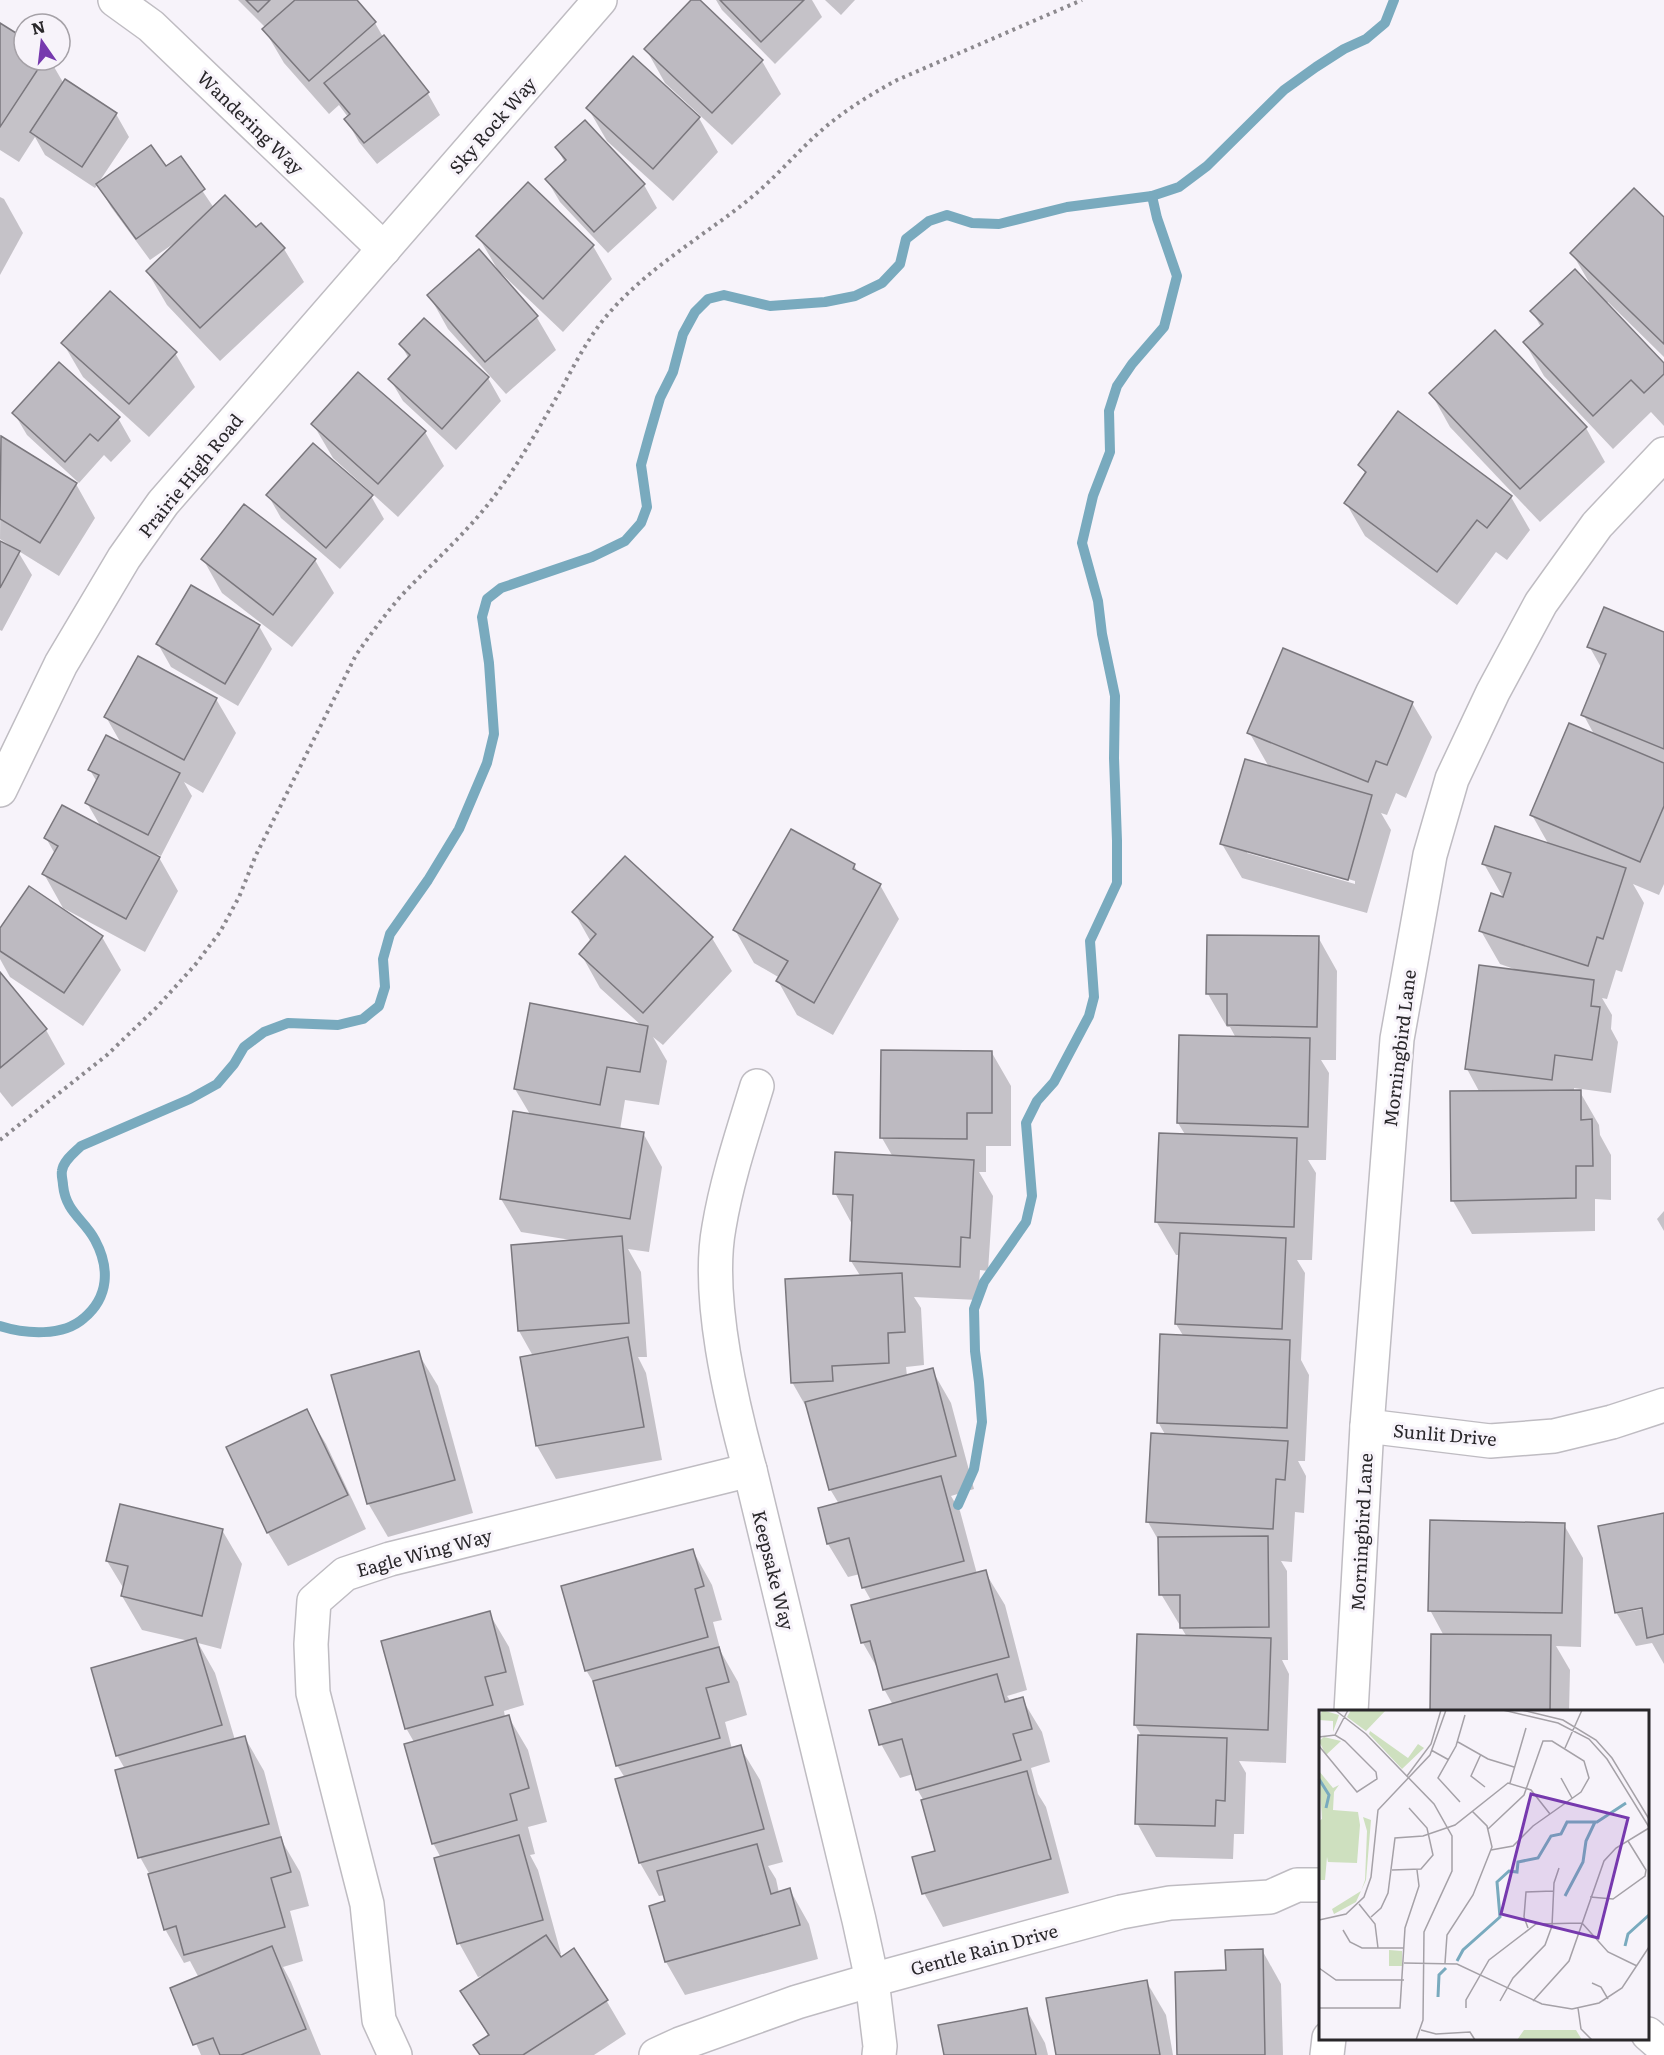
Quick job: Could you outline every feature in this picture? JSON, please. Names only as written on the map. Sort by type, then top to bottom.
[{"type":"street","name":"Wandering Way","points":[[115,0],[151,26],[384,249]]},
{"type":"street","name":"Sky Rock Way","points":[[384,249],[600,0]]},
{"type":"street","name":"Prairie High Road","points":[[0,790],[81,627],[124,558],[163,502],[384,249]]},
{"type":"street","name":"Morningbird Lane","points":[[1350,1710],[1366,1426],[1397,1039],[1430,855],[1452,779],[1493,692],[1541,603],[1597,525],[1664,454]]},
{"type":"street","name":"Keepsake Way","points":[[758,1086],[731,1171],[718,1229],[715,1279],[722,1339],[736,1420],[750,1470],[872,1980],[879,2055]]},
{"type":"street","name":"Sunlit Drive","points":[[1366,1426],[1490,1441],[1554,1436],[1612,1422],[1664,1405]]},
{"type":"street","name":"Eagle Wing Way","points":[[395,2055],[380,2020],[367,1904],[313,1693],[311,1644],[314,1601],[345,1574],[390,1559],[750,1470]]},
{"type":"street","name":"Gentle Rain Drive","points":[[656,2055],[680,2044],[797,2002],[1121,1912],[1180,1902],[1270,1897],[1297,1885],[1319,1885]]},
{"type":"street","points":[[1649,2036],[1664,2048]]},
{"type":"street","points":[[1328,2055],[1329,2040]]},
{"type":"path","points":[[0,1140],[107,1055],[157,1007],[195,965],[220,932],[356,655],[400,598],[495,496],[519,461],[599,325],[624,295],[662,263],[743,204],[813,138],[841,114],[869,95],[897,80],[1082,0]]},
{"type":"building","points":[[246,0],[270,0],[258,12]]},
{"type":"building","points":[[295,0],[357,0],[376,22],[309,81],[262,29]]},
{"type":"building","points":[[691,0],[700,0],[763,60],[712,113],[644,49]]},
{"type":"building","points":[[720,0],[804,0],[761,42]]},
{"type":"building","points":[[0,23],[12,30],[12,72],[36,72],[0,127]]},
{"type":"building","points":[[384,35],[429,92],[364,143],[344,119],[350,114],[324,83]]},
{"type":"building","points":[[633,56],[700,117],[653,169],[586,108]]},
{"type":"building","points":[[65,79],[117,113],[82,167],[30,132]]},
{"type":"building","points":[[585,120],[645,184],[594,232],[545,179],[566,160],[555,147]]},
{"type":"building","points":[[151,145],[166,166],[181,156],[205,189],[136,239],[96,184]]},
{"type":"building","points":[[528,182],[594,245],[543,299],[476,236]]},
{"type":"building","points":[[1634,188],[1664,217],[1664,344],[1570,253]]},
{"type":"building","points":[[225,195],[256,227],[261,223],[285,248],[200,328],[146,271]]},
{"type":"building","points":[[479,249],[538,316],[485,362],[427,295]]},
{"type":"building","points":[[1575,269],[1664,363],[1664,374],[1644,393],[1631,380],[1593,416],[1523,342],[1543,324],[1530,311]]},
{"type":"building","points":[[110,291],[177,352],[129,404],[61,343]]},
{"type":"building","points":[[424,318],[489,377],[442,429],[388,379],[410,355],[399,344]]},
{"type":"building","points":[[1495,330],[1587,427],[1520,489],[1429,393]]},
{"type":"building","points":[[59,362],[120,417],[98,441],[90,434],[65,462],[12,413]]},
{"type":"building","points":[[358,372],[426,431],[378,484],[311,424]]},
{"type":"building","points":[[1398,411],[1512,496],[1487,528],[1477,520],[1437,572],[1344,503],[1366,472],[1358,465]]},
{"type":"building","points":[[1,436],[77,483],[40,543],[0,519]]},
{"type":"building","points":[[313,443],[373,495],[326,548],[266,495]]},
{"type":"building","points":[[244,504],[316,559],[273,615],[201,559]]},
{"type":"building","points":[[0,541],[20,551],[0,588]]},
{"type":"building","points":[[191,585],[260,625],[225,684],[156,644]]},
{"type":"building","points":[[1604,607],[1664,632],[1664,749],[1581,715],[1606,654],[1587,647]]},
{"type":"building","points":[[1283,648],[1413,702],[1387,765],[1376,761],[1368,782],[1247,733]]},
{"type":"building","points":[[138,656],[217,698],[184,760],[104,717]]},
{"type":"building","points":[[1569,723],[1664,763],[1664,806],[1640,862],[1530,815]]},
{"type":"building","points":[[106,735],[180,773],[148,835],[85,803],[99,775],[88,770]]},
{"type":"building","points":[[1245,759],[1372,795],[1348,880],[1220,844]]},
{"type":"building","points":[[62,805],[160,857],[126,919],[42,874],[58,846],[44,838]]},
{"type":"building","points":[[1495,826],[1626,868],[1603,939],[1597,937],[1588,966],[1479,931],[1491,893],[1503,897],[1511,873],[1482,864]]},
{"type":"building","points":[[791,829],[855,864],[853,869],[881,884],[814,1003],[776,981],[788,961],[733,930]]},
{"type":"building","points":[[625,856],[713,937],[643,1013],[579,954],[596,934],[572,912]]},
{"type":"building","points":[[29,886],[103,936],[64,993],[0,951],[0,928]]},
{"type":"building","points":[[1207,935],[1319,936],[1317,1027],[1227,1025],[1227,994],[1206,994]]},
{"type":"building","points":[[1479,965],[1594,980],[1591,1006],[1600,1007],[1592,1060],[1555,1055],[1552,1080],[1465,1069]]},
{"type":"building","points":[[0,972],[47,1029],[0,1068]]},
{"type":"building","points":[[530,1003],[648,1026],[640,1072],[607,1067],[600,1105],[514,1089]]},
{"type":"building","points":[[1179,1035],[1310,1038],[1308,1127],[1177,1123]]},
{"type":"building","points":[[881,1050],[992,1051],[992,1113],[967,1113],[967,1139],[880,1138]]},
{"type":"building","points":[[1581,1090],[1581,1120],[1592,1119],[1593,1166],[1576,1166],[1576,1198],[1451,1201],[1450,1091]]},
{"type":"building","points":[[513,1111],[644,1132],[630,1219],[500,1199]]},
{"type":"building","points":[[1159,1133],[1297,1138],[1294,1227],[1155,1222]]},
{"type":"building","points":[[835,1152],[974,1160],[970,1238],[961,1237],[960,1267],[850,1261],[853,1195],[833,1194]]},
{"type":"building","points":[[1180,1233],[1286,1238],[1282,1329],[1175,1324]]},
{"type":"building","points":[[622,1236],[629,1323],[518,1331],[511,1245]]},
{"type":"building","points":[[902,1273],[905,1332],[888,1333],[889,1363],[832,1366],[833,1381],[791,1383],[785,1279]]},
{"type":"building","points":[[1160,1334],[1290,1340],[1287,1428],[1157,1423]]},
{"type":"building","points":[[628,1337],[644,1427],[536,1446],[520,1357]]},
{"type":"building","points":[[419,1351],[455,1480],[367,1504],[331,1375]]},
{"type":"building","points":[[933,1368],[956,1456],[829,1490],[805,1402]]},
{"type":"building","points":[[307,1409],[348,1495],[267,1533],[226,1447]]},
{"type":"building","points":[[1151,1433],[1288,1441],[1285,1480],[1276,1479],[1273,1529],[1146,1522]]},
{"type":"building","points":[[941,1476],[964,1561],[862,1588],[849,1538],[827,1544],[818,1508]]},
{"type":"building","points":[[120,1504],[223,1529],[202,1616],[121,1596],[128,1566],[106,1561]]},
{"type":"building","points":[[1664,1513],[1664,1634],[1647,1638],[1642,1608],[1615,1613],[1598,1526]]},
{"type":"building","points":[[1430,1520],[1565,1523],[1562,1613],[1428,1611]]},
{"type":"building","points":[[1268,1536],[1269,1627],[1180,1628],[1180,1595],[1159,1595],[1158,1537]]},
{"type":"building","points":[[693,1549],[704,1586],[695,1589],[708,1637],[585,1671],[561,1586]]},
{"type":"building","points":[[986,1570],[1009,1657],[883,1690],[870,1641],[861,1643],[851,1605]]},
{"type":"building","points":[[490,1611],[506,1672],[485,1677],[493,1705],[405,1729],[381,1641]]},
{"type":"building","points":[[1137,1634],[1271,1638],[1268,1730],[1134,1725]]},
{"type":"building","points":[[1431,1634],[1551,1635],[1550,1710],[1430,1710]]},
{"type":"building","points":[[196,1638],[222,1725],[116,1756],[91,1668]]},
{"type":"building","points":[[719,1647],[729,1682],[706,1688],[720,1738],[616,1766],[593,1681]]},
{"type":"building","points":[[997,1674],[1005,1702],[1023,1697],[1032,1729],[1013,1734],[1021,1760],[916,1790],[902,1739],[879,1745],[869,1710]]},
{"type":"building","points":[[509,1715],[529,1788],[510,1794],[517,1820],[432,1844],[404,1744]]},
{"type":"building","points":[[1138,1735],[1227,1738],[1225,1801],[1216,1800],[1215,1826],[1135,1824]]},
{"type":"building","points":[[245,1736],[269,1824],[138,1858],[115,1770]]},
{"type":"building","points":[[741,1745],[764,1829],[639,1863],[615,1779]]},
{"type":"building","points":[[1027,1771],[1051,1859],[922,1894],[912,1857],[935,1851],[921,1800]]},
{"type":"building","points":[[519,1835],[543,1920],[457,1944],[434,1858]]},
{"type":"building","points":[[281,1837],[291,1872],[271,1878],[285,1927],[184,1955],[176,1926],[164,1930],[148,1874]]},
{"type":"building","points":[[757,1844],[771,1894],[790,1888],[800,1925],[665,1962],[649,1906],[665,1901],[657,1871]]},
{"type":"building","points":[[546,1935],[561,1957],[574,1948],[608,2000],[523,2055],[480,2055],[473,2045],[489,2035],[460,1991]]},
{"type":"building","points":[[272,1946],[306,2029],[241,2055],[220,2055],[213,2038],[193,2045],[170,1988]]},
{"type":"building","points":[[1263,1949],[1265,2055],[1177,2055],[1175,1972],[1226,1970],[1225,1950]]},
{"type":"building","points":[[1147,1980],[1160,2055],[1056,2055],[1046,1998]]},
{"type":"building","points":[[1027,2008],[1036,2055],[944,2055],[938,2025]]},
{"type":"waterway","points":[[0,1326],[21,1331],[55,1331],[84,1318],[98,1301],[104,1282],[103,1261],[91,1233],[68,1202],[62,1176],[64,1164],[81,1146],[190,1099],[217,1084],[234,1064],[244,1047],[264,1032],[288,1023],[338,1025],[363,1019],[379,1006],[385,987],[383,959],[390,934],[428,880],[459,829],[487,763],[494,734],[489,663],[482,617],[487,599],[501,588],[592,557],[625,541],[641,523],[647,507],[641,465],[660,398],[673,372],[683,334],[695,312],[708,299],[724,295],[770,306],[825,302],[855,296],[882,283],[900,264],[906,239],[929,221],[947,215],[972,223],[999,224],[1067,207],[1152,196],[1179,187],[1207,166],[1284,90],[1344,49],[1366,39],[1385,23],[1394,0]]},
{"type":"waterway","points":[[958,1505],[974,1469],[982,1422],[975,1351],[974,1309],[984,1282],[1026,1222],[1032,1196],[1026,1123],[1037,1101],[1054,1082],[1089,1016],[1094,997],[1090,941],[1117,883],[1115,696],[1102,634],[1098,601],[1082,543],[1093,496],[1110,452],[1109,411],[1117,386],[1132,364],[1164,327],[1177,276],[1152,196]]}]
